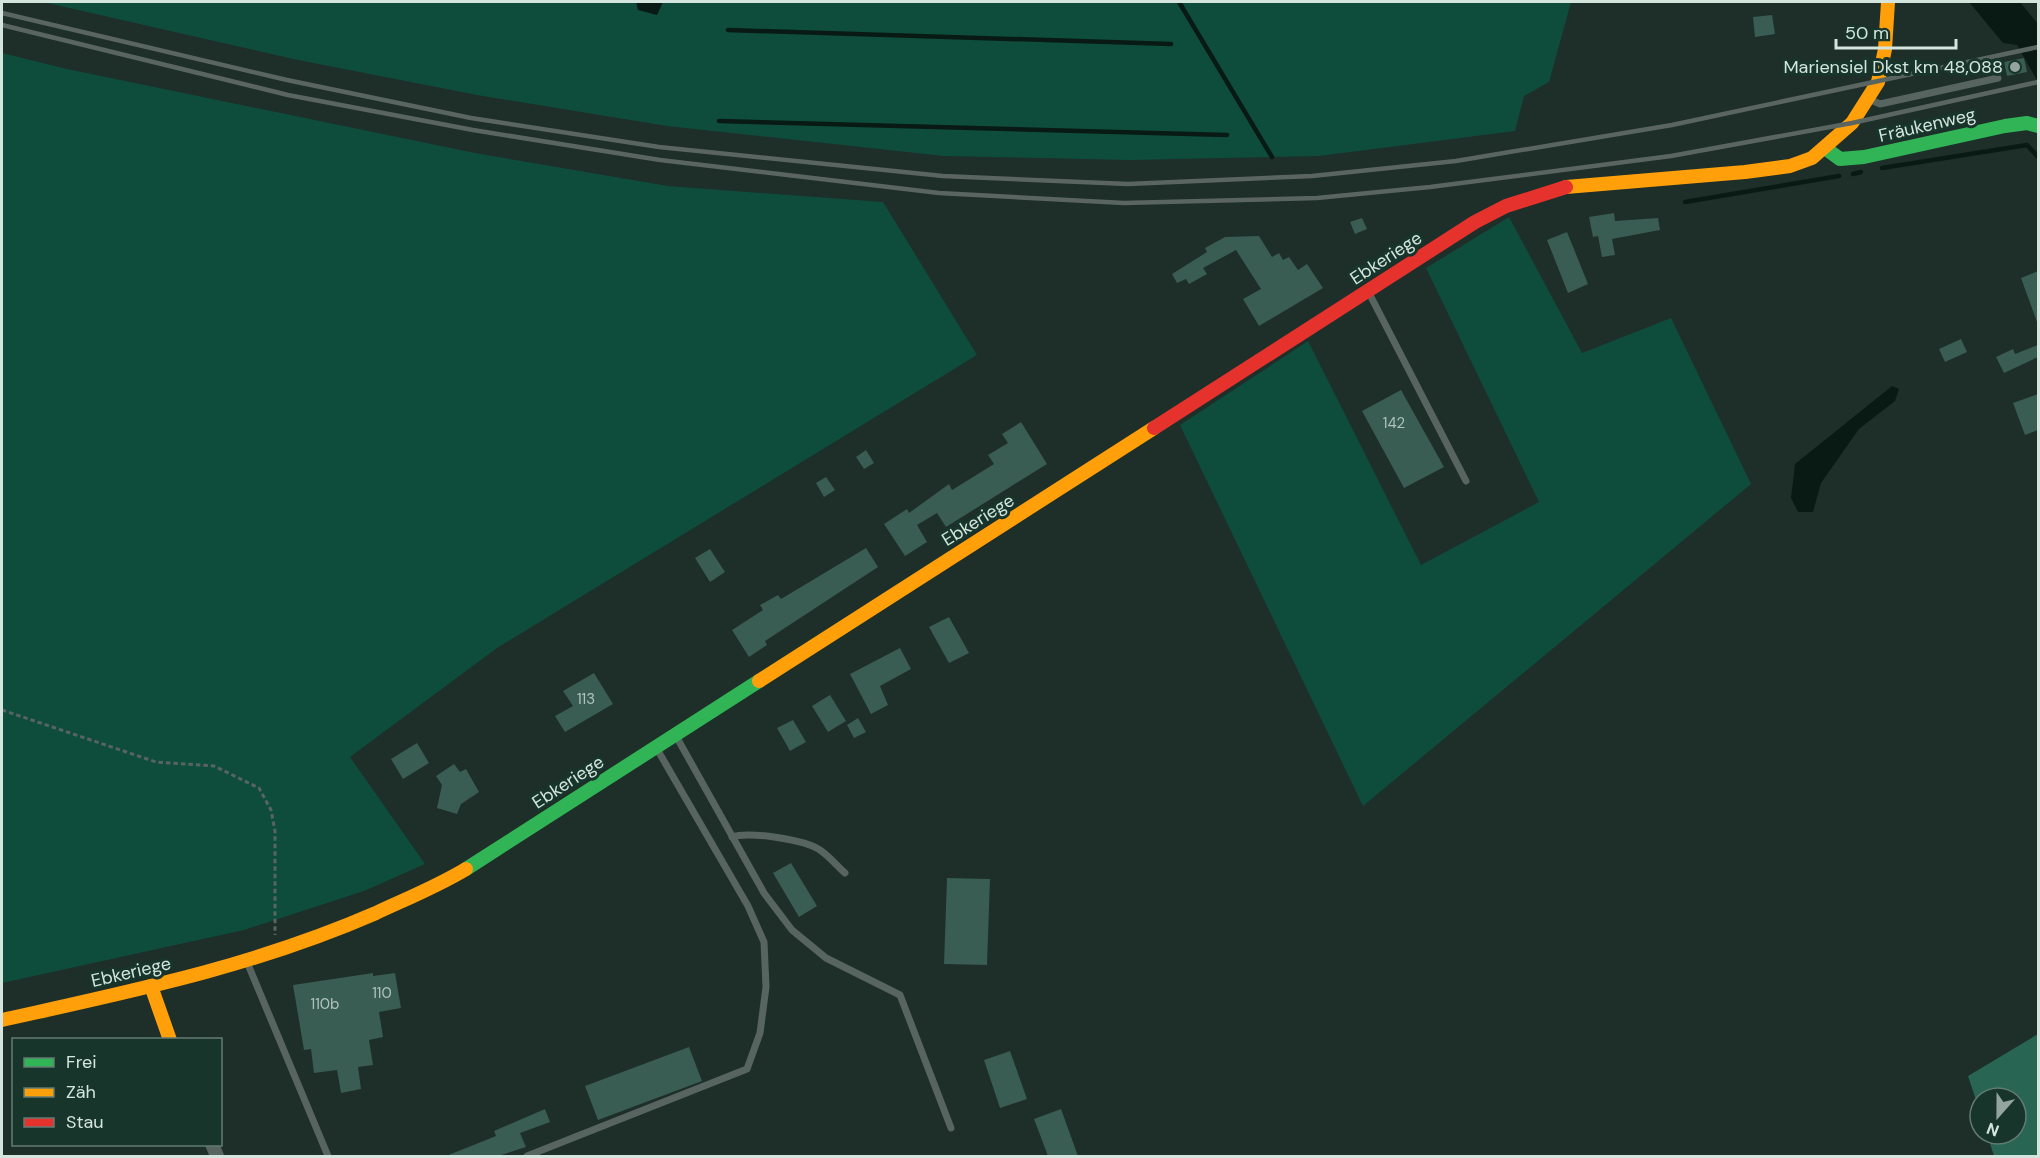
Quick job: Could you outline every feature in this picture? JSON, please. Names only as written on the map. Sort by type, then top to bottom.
[{"type":"street","name":"Ebkeriege","points":[[2,1020],[247,962],[320,937],[402,902],[463,871],[1475,222],[1532,195],[1563,187],[1790,166],[1812,158],[1852,123],[1869,99],[1878,81],[1882,65],[1888,2]]},
{"type":"street","name":"Fräukenweg","points":[[1825,148],[1840,159],[1864,158],[2005,126],[2027,123],[2038,126]]},
{"type":"street","points":[[151,986],[169,1038]]},
{"type":"lane","points":[[1869,99],[1880,104],[1998,78]]},
{"type":"lane","points":[[1368,291],[1466,481]]},
{"type":"lane","points":[[675,734],[764,893],[792,930],[826,958],[900,995],[951,1128]]},
{"type":"lane","points":[[527,1156],[747,1069],[760,1034],[766,987],[764,942],[748,906],[656,747]]},
{"type":"lane","points":[[732,837],[741,834],[781,839],[819,849],[845,873]]},
{"type":"lane","points":[[247,962],[328,1156]]},
{"type":"path","points":[[2,710],[156,762],[214,766],[259,788],[271,810],[275,831],[275,939],[286,935]]},
{"type":"green space","points":[[43,2],[1571,2],[1549,82],[1524,96],[1515,131],[1319,156],[1129,160],[944,156],[667,126],[477,95],[293,59]]},
{"type":"green space","points":[[2,53],[67,69],[475,153],[668,186],[883,202],[977,355],[497,648],[350,757],[425,864],[364,891],[244,930],[2,983]]},
{"type":"green space","points":[[1509,217],[1582,353],[1671,318],[1751,484],[1363,806],[1180,425],[1308,341],[1421,565],[1539,502],[1426,268]]},
{"type":"green space","points":[[2038,1034],[2038,1156],[1994,1156],[1991,1146],[2028,1146],[2028,1086],[1971,1086],[1968,1076]]},
{"type":"shaded area","points":[[636,2],[663,2],[657,15],[638,10]]},
{"type":"shaded area","points":[[1969,2],[2020,2],[2038,24],[2038,82],[2017,45],[2003,43]]},
{"type":"shaded area","points":[[1892,386],[1899,389],[1895,401],[1859,429],[1821,483],[1813,512],[1798,512],[1791,498],[1795,464]]},
{"type":"building","points":[[1772,15],[1775,34],[1755,37],[1753,17]]},
{"type":"building","name":"Mariensiel Dkst km 48,088","points":[[2024,58],[2027,72],[2007,76],[2004,62]]},
{"type":"building","points":[[1614,213],[1615,221],[1658,218],[1660,230],[1612,239],[1615,255],[1602,257],[1598,236],[1593,237],[1589,217]]},
{"type":"building","points":[[1362,218],[1367,229],[1355,234],[1350,222]]},
{"type":"building","points":[[1567,232],[1588,284],[1568,293],[1547,240]]},
{"type":"building","points":[[1259,236],[1272,257],[1279,253],[1283,260],[1289,257],[1298,270],[1307,264],[1323,288],[1259,326],[1243,299],[1261,289],[1236,250],[1203,268],[1207,274],[1189,284],[1186,279],[1177,283],[1172,274],[1207,252],[1205,248],[1225,237]]},
{"type":"building","points":[[2038,271],[2038,321],[2037,322],[2021,278]]},
{"type":"building","points":[[1961,339],[1967,352],[1945,362],[1939,349]]},
{"type":"building","points":[[2038,345],[2038,357],[2004,373],[1996,357],[2013,349],[2015,354]]},
{"type":"building","points":[[1401,390],[1444,467],[1404,488],[1362,411]]},
{"type":"building","points":[[2038,394],[2038,430],[2025,435],[2013,403]]},
{"type":"building","points":[[1021,422],[1047,464],[946,527],[937,513],[917,525],[927,542],[905,556],[884,524],[907,509],[909,513],[949,484],[952,490],[994,464],[988,455],[1008,443],[1002,434]]},
{"type":"building","points":[[866,450],[874,463],[864,469],[856,457]]},
{"type":"building","points":[[826,477],[835,490],[824,497],[816,483]]},
{"type":"building","points":[[866,548],[878,567],[765,641],[767,645],[749,657],[732,630],[763,610],[760,605],[778,595],[781,599]]},
{"type":"building","points":[[710,549],[725,572],[710,582],[695,558]]},
{"type":"building","points":[[949,617],[969,653],[949,663],[929,627]]},
{"type":"building","points":[[900,648],[911,669],[880,686],[888,705],[871,714],[850,674]]},
{"type":"building","points":[[594,673],[613,704],[565,732],[555,716],[573,706],[563,691]]},
{"type":"building","points":[[830,695],[846,721],[828,732],[812,706]]},
{"type":"building","points":[[858,718],[866,732],[854,738],[847,725]]},
{"type":"building","points":[[793,720],[806,742],[790,751],[777,728]]},
{"type":"building","points":[[417,743],[429,763],[403,779],[391,759]]},
{"type":"building","points":[[454,764],[460,772],[466,769],[479,792],[461,804],[457,814],[437,808],[442,785],[436,776]]},
{"type":"building","points":[[791,863],[817,906],[799,917],[773,873]]},
{"type":"building","points":[[947,878],[990,879],[987,965],[944,964]]},
{"type":"building","points":[[373,973],[373,976],[395,973],[401,1008],[379,1012],[383,1037],[369,1040],[373,1065],[358,1067],[361,1089],[341,1093],[337,1070],[314,1073],[311,1049],[304,1050],[293,985]]},
{"type":"building","points":[[689,1047],[702,1081],[598,1120],[585,1086]]},
{"type":"building","points":[[1010,1051],[1027,1099],[1000,1108],[984,1060]]},
{"type":"building","points":[[545,1109],[550,1122],[520,1133],[526,1147],[498,1156],[446,1156],[496,1136],[494,1131]]},
{"type":"building","points":[[1061,1109],[1078,1156],[1048,1156],[1034,1119]]},
{"type":"waterway","points":[[1179,2],[1272,157]]},
{"type":"waterway","points":[[728,30],[1171,44]]},
{"type":"waterway","points":[[719,121],[1227,135]]},
{"type":"waterway","points":[[1882,168],[2027,145],[2038,157]]},
{"type":"waterway","points":[[1853,174],[1861,172]]},
{"type":"waterway","points":[[1685,202],[1839,176]]},
{"type":"railway","points":[[2,13],[287,80],[471,118],[659,147],[943,176],[1128,184],[1312,176],[1456,161],[1672,125],[2038,47]]},
{"type":"railway","points":[[2,25],[288,95],[473,130],[660,160],[939,193],[1124,203],[1317,198],[1430,187],[1671,156],[1852,123],[2038,82]]},
{"type":"traffic: fast","points":[[1825,148],[1840,159],[1864,157],[2005,126],[2027,123],[2038,126]]},
{"type":"traffic: fast","points":[[466,869],[759,681]]},
{"type":"traffic: slow","points":[[1566,187],[1745,172],[1790,166],[1812,158],[1852,123],[1878,82],[1885,49],[1888,2]]},
{"type":"traffic: slow","points":[[759,681],[1154,428]]},
{"type":"traffic: slow","points":[[2,1020],[191,976],[284,948],[376,913],[466,869]]},
{"type":"traffic: slow","points":[[151,986],[169,1038]]},
{"type":"traffic: jam","points":[[1154,428],[1475,222],[1506,206],[1566,187]]},
{"type":"place","name":"Mariensiel Dkst km 48,088","points":[[2015,67]]}]
